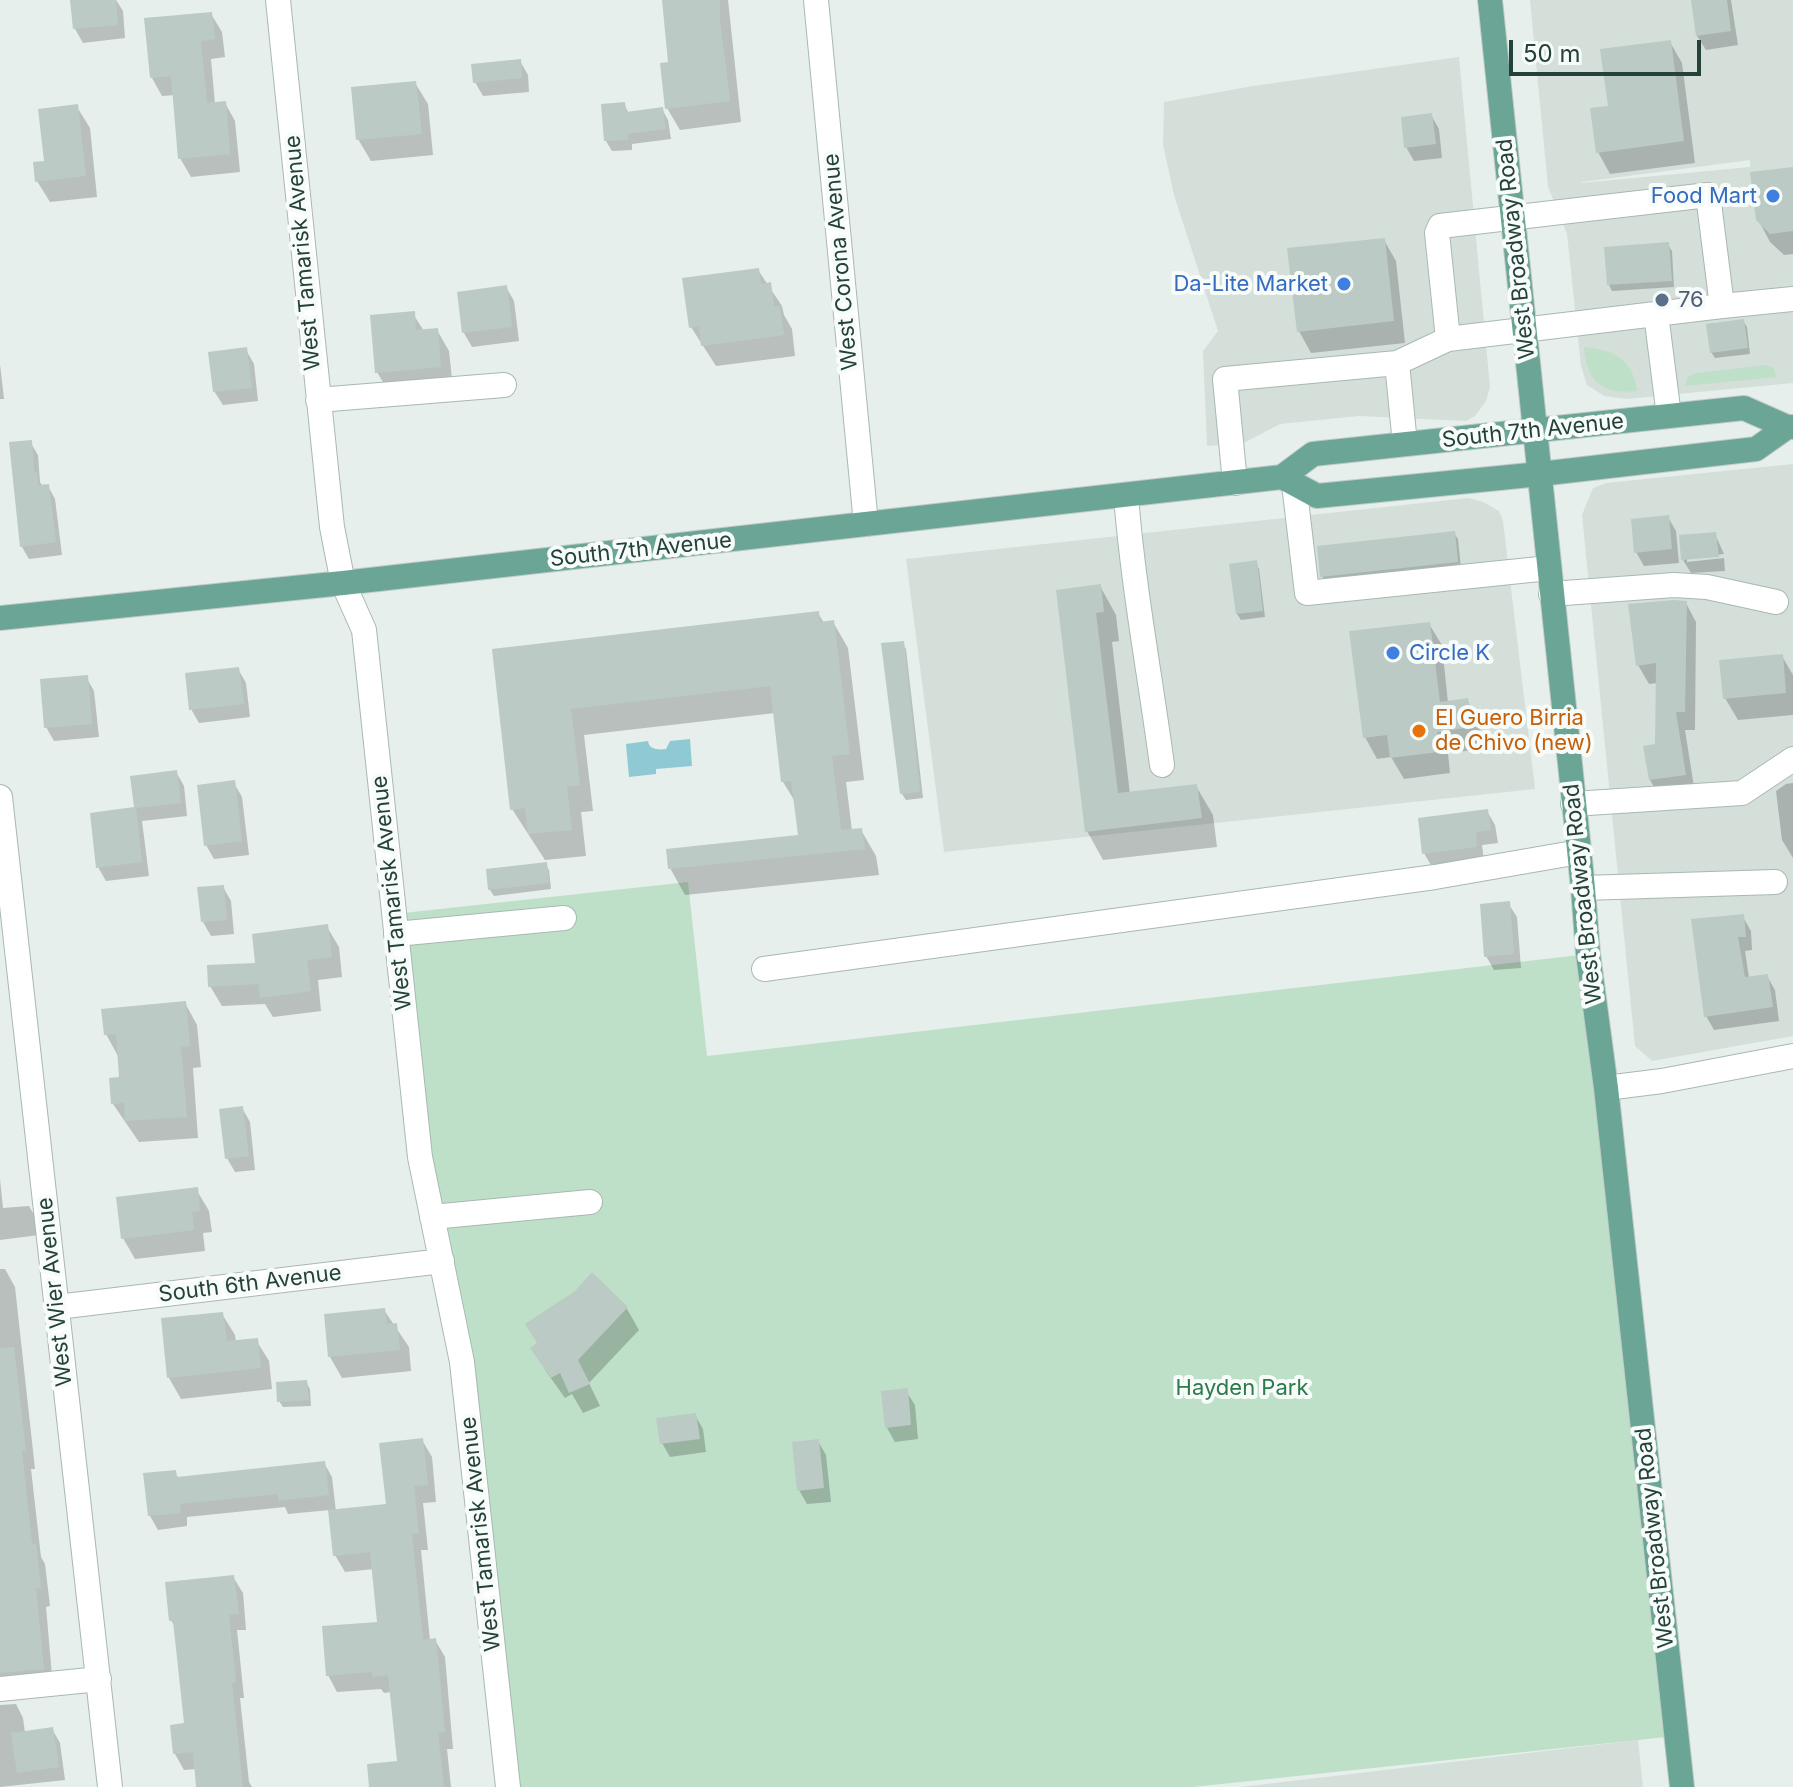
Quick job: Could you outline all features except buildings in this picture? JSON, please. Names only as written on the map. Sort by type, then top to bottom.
[{"type":"main road","name":"West Broadway Road","points":[[1490,0],[1588,954],[1606,1088],[1682,1787]]},
{"type":"main road","name":"South 7th Avenue","points":[[1288,481],[1313,454],[1405,444],[1744,408],[1790,427]]},
{"type":"main road","name":"South 7th Avenue","points":[[0,618],[343,583],[1235,483],[1288,481],[1317,496],[1540,474],[1756,449],[1790,427]]},
{"type":"street","name":"West Tamarisk Avenue","points":[[278,0],[332,527],[343,583],[364,630],[420,1157],[462,1362],[508,1787]]},
{"type":"street","name":"West Corona Avenue","points":[[816,0],[866,524]]},
{"type":"street","points":[[1448,339],[1437,233],[1440,226],[1513,217],[1708,195],[1722,306]]},
{"type":"street","points":[[1235,483],[1225,379],[1397,363],[1448,339],[1793,299]]},
{"type":"street","points":[[1656,314],[1669,416]]},
{"type":"street","points":[[1397,363],[1405,444]]},
{"type":"street","points":[[318,400],[504,385]]},
{"type":"street","points":[[1288,481],[1307,593],[1549,568]]},
{"type":"street","points":[[1126,496],[1131,562],[1162,765]]},
{"type":"street","points":[[1551,594],[1674,585],[1707,587],[1776,602]]},
{"type":"street","points":[[1573,804],[1742,793],[1793,759]]},
{"type":"street","name":"West Wier Avenue","points":[[0,797],[110,1787]]},
{"type":"street","points":[[764,969],[1389,883],[1579,852]]},
{"type":"street","points":[[1583,888],[1775,882]]},
{"type":"street","points":[[396,934],[564,918]]},
{"type":"street","points":[[1606,1088],[1662,1081],[1793,1056]]},
{"type":"street","points":[[432,1217],[590,1202]]},
{"type":"street","name":"South 6th Avenue","points":[[57,1307],[442,1261]]},
{"type":"street","points":[[0,1689],[99,1679]]},
{"type":"shaded area","points":[[1530,0],[1793,0],[1793,383],[1626,399],[1604,396],[1587,385],[1581,366],[1567,234],[1548,187]],"holes":[[[1750,160],[1750,167],[1581,183]]]},
{"type":"shaded area","points":[[1459,57],[1490,387],[1486,401],[1475,416],[1466,421],[1359,416],[1280,424],[1244,443],[1207,446],[1203,351],[1218,331],[1174,195],[1163,145],[1164,102]]},
{"type":"shaded area","points":[[1793,464],[1793,1036],[1652,1061],[1635,1046],[1582,515],[1593,488],[1606,483]]},
{"type":"shaded area","points":[[1468,498],[1499,511],[1503,521],[1535,789],[944,852],[906,559]]},
{"type":"shaded area","points":[[1638,1740],[1643,1787],[1241,1787]]},
{"type":"green space","points":[[1584,347],[1620,358],[1631,371],[1637,391],[1614,391],[1598,384],[1589,369]]},
{"type":"green space","points":[[1766,365],[1773,368],[1777,377],[1685,386],[1688,377],[1696,373]]},
{"type":"green space","name":"Hayden Park","points":[[688,882],[707,1056],[1588,954],[1676,1736],[1193,1787],[508,1787],[394,914]]},
{"type":"water","points":[[690,739],[692,766],[656,769],[656,774],[629,777],[626,744],[648,741],[652,748],[666,749],[670,741]]},
{"type":"place","name":"Food Mart","points":[[1773,196]]},
{"type":"place","name":"Da-Lite Market","points":[[1344,284]]},
{"type":"place","name":"76","points":[[1662,300]]},
{"type":"place","name":"Circle K","points":[[1393,653]]},
{"type":"place","name":"El Guero Birria de Chivo (new)","points":[[1419,731]]}]
